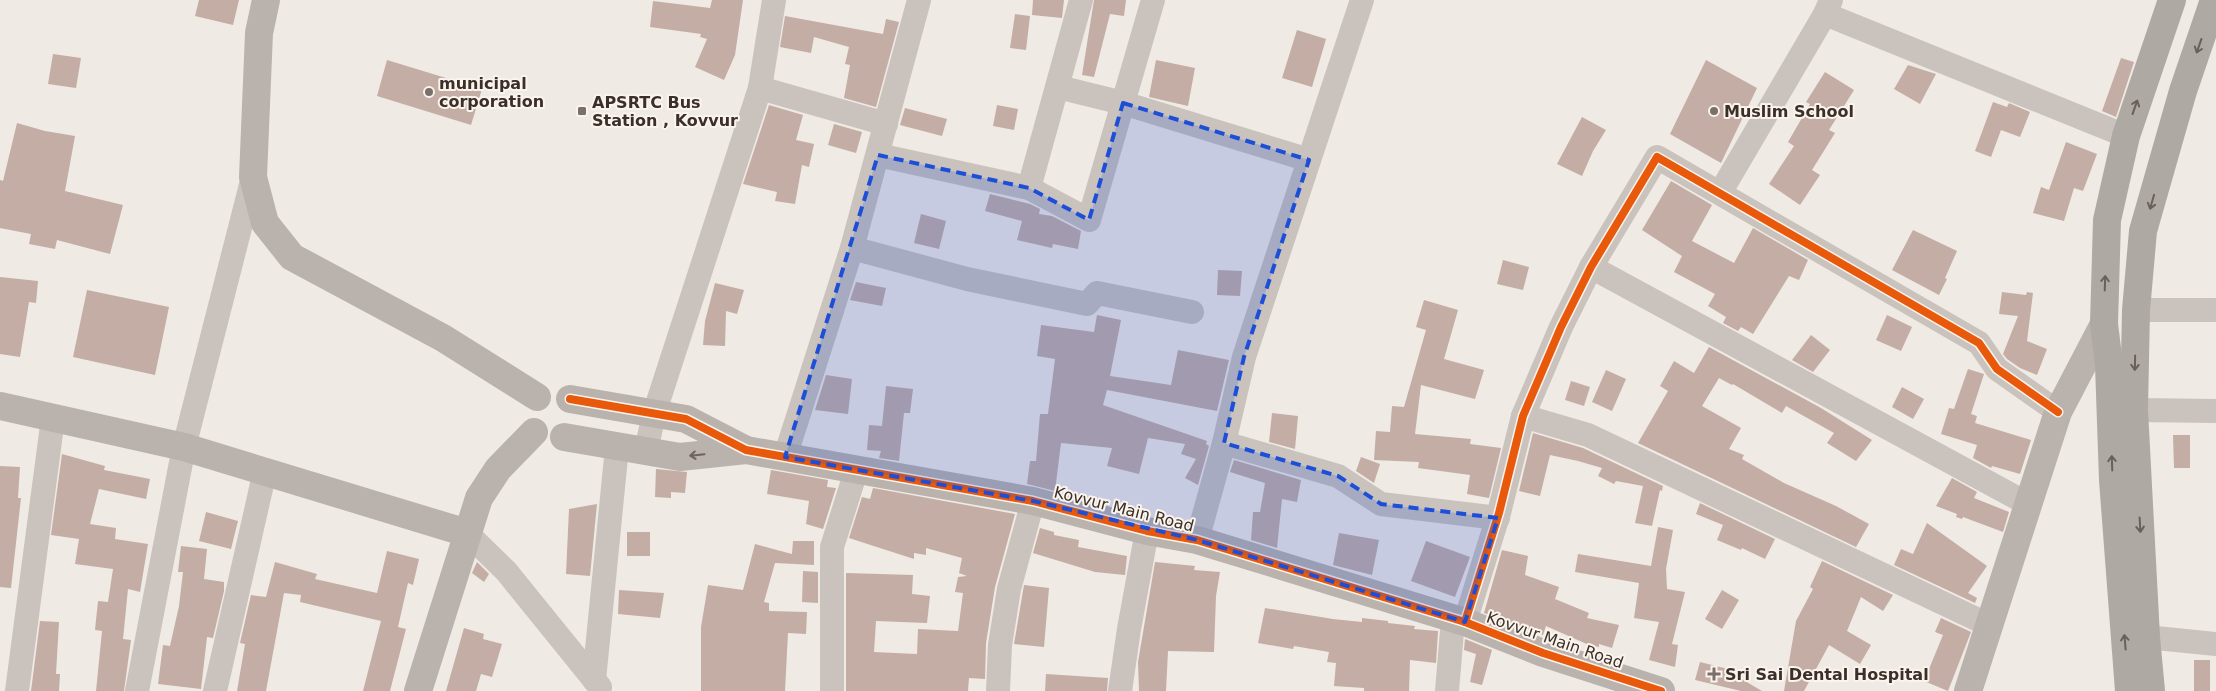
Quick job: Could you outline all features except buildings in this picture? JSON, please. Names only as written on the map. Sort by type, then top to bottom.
[{"type":"highway","points":[[2129,691],[2113,480],[2109,365],[2104,324],[2107,220],[2126,136],[2172,0]]},
{"type":"highway","points":[[2151,691],[2146,637],[2134,410],[2136,310],[2143,231],[2183,92],[2214,0]]},
{"type":"street","points":[[137,691],[184,447],[253,176],[259,33],[266,0]]},
{"type":"street","points":[[646,451],[654,414],[760,88],[774,0]]},
{"type":"street","points":[[784,457],[852,248],[919,0]]},
{"type":"street","points":[[1029,188],[1081,0]]},
{"type":"street","points":[[878,155],[1029,188],[1089,220],[1153,0]]},
{"type":"street","points":[[1197,540],[1224,443],[1244,358],[1362,0]]},
{"type":"street","points":[[1720,193],[1828,7],[2126,136]]},
{"type":"street","points":[[1058,87],[1123,103],[1309,160]]},
{"type":"street","points":[[760,88],[886,124]]},
{"type":"street","points":[[1447,691],[1459,620],[1498,518],[1523,416],[1561,327],[1591,267],[1657,157],[1979,344],[1997,369],[2058,412]]},
{"type":"street","points":[[253,176],[265,223],[292,256],[443,338],[537,397]]},
{"type":"street","points":[[852,248],[967,279],[1087,304],[1097,293],[1192,312]]},
{"type":"street","points":[[1591,267],[2028,504]]},
{"type":"street","points":[[2136,310],[2216,310]]},
{"type":"street","points":[[1968,691],[2058,412],[2104,324]]},
{"type":"street","points":[[551,392],[559,392],[570,399],[575,407],[576,416],[570,431],[564,436],[548,440],[534,432],[528,416],[532,402],[537,397],[551,392]]},
{"type":"street","name":"Kovvur Main Road","points":[[570,399],[686,419],[746,450]]},
{"type":"street","points":[[0,406],[184,447],[467,533],[506,571],[599,685]]},
{"type":"street","points":[[2134,410],[2216,411]]},
{"type":"street","points":[[1523,416],[1588,434],[1989,625]]},
{"type":"street","points":[[16,691],[53,418]]},
{"type":"street","points":[[418,691],[479,498],[493,476],[534,432]]},
{"type":"street","name":"Kovvur Main Road","points":[[564,436],[680,457],[746,450],[857,468],[1033,501],[1147,531],[1197,540],[1459,620],[1543,653],[1661,691]]},
{"type":"street","points":[[1224,443],[1338,476],[1381,504],[1498,518]]},
{"type":"street","points":[[599,685],[617,447]]},
{"type":"street","points":[[832,691],[832,547],[857,468]]},
{"type":"street","points":[[215,691],[265,472]]},
{"type":"street","points":[[998,691],[1000,645],[1009,589],[1033,501]]},
{"type":"street","points":[[1120,691],[1147,531]]},
{"type":"street","points":[[2146,637],[2216,644]]},
{"type":"highlighted area","points":[[1123,103],[1309,160],[1244,357],[1224,443],[1338,476],[1381,504],[1498,518],[1465,622],[1197,540],[1033,501],[785,457],[878,155],[1029,188],[1089,220]]},
{"type":"cycle path","points":[[1465,622],[1499,513],[1523,416],[1561,327],[1591,267],[1657,157],[1979,343],[1997,369],[2058,412]]},
{"type":"cycle path","points":[[570,399],[686,419],[746,450],[1033,501],[1147,531],[1197,540],[1465,622],[1543,653],[1661,691]]},
{"type":"place","name":"municipal corporation","points":[[429,92]]},
{"type":"place","name":"APSRTC Bus Station , Kovvur","points":[[582,111]]},
{"type":"place","name":"Muslim School","points":[[1714,111]]},
{"type":"place","name":"Sri Sai Dental Hospital","points":[[1714,674]]}]
